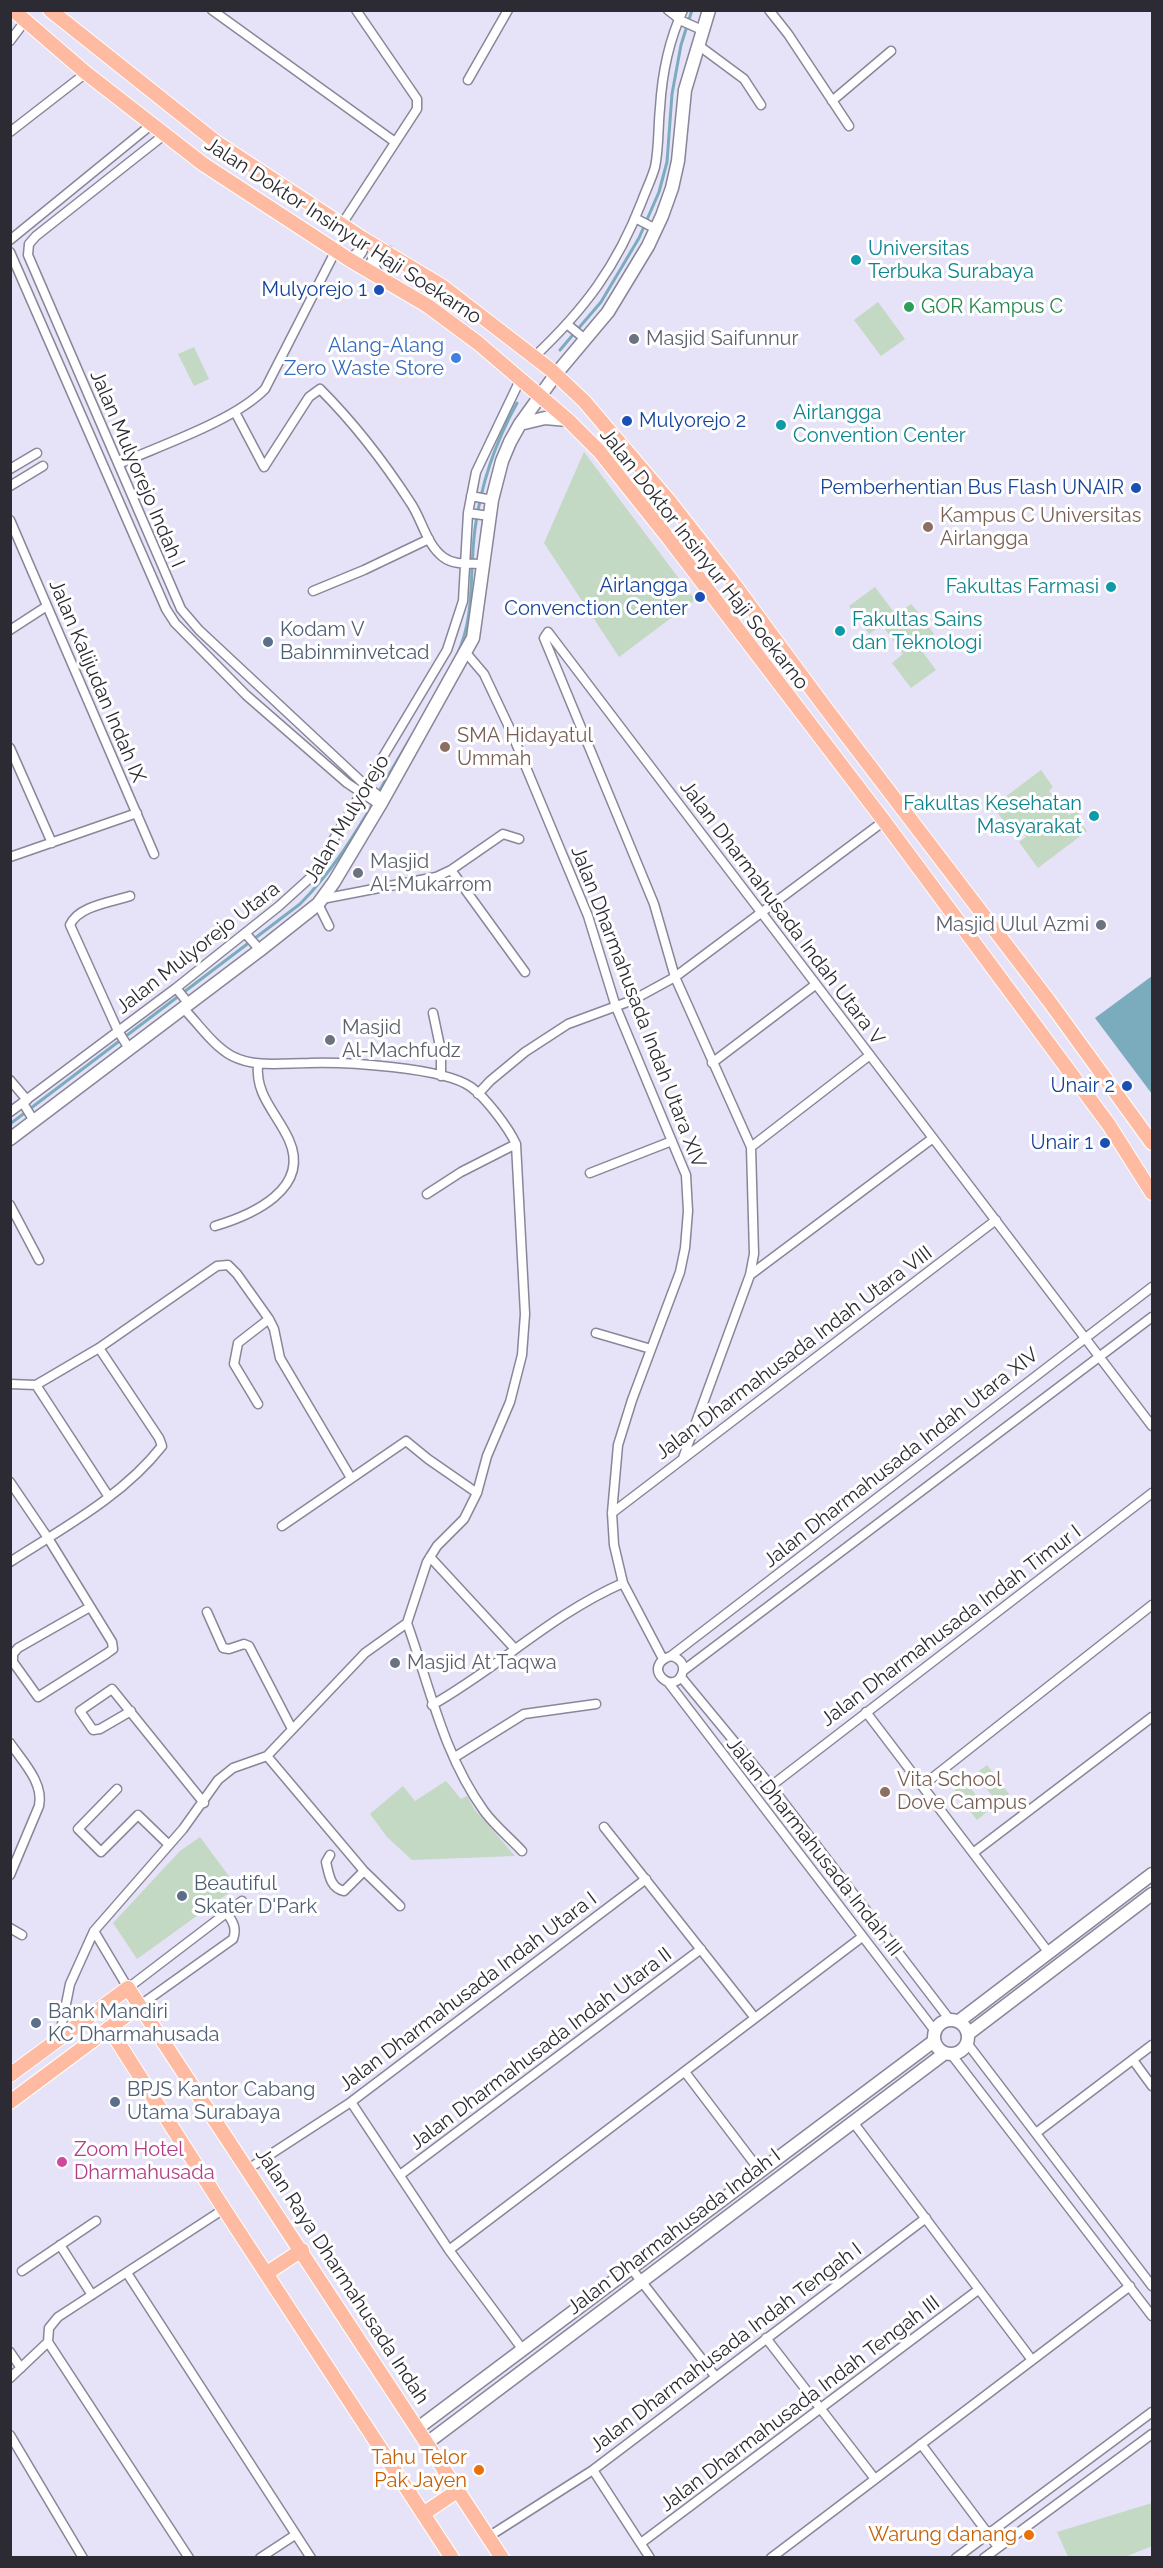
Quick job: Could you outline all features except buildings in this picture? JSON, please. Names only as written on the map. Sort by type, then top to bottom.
[{"type":"main road","name":"Jalan Doktor Insinyur Haji Soekarno","points":[[13,10],[78,79],[156,141],[246,193],[350,260],[428,306],[478,343],[568,420],[599,452],[670,540],[884,821],[1110,1125],[1152,1193]]},
{"type":"main road","name":"Jalan Doktor Insinyur Haji Soekarno","points":[[50,10],[216,142],[442,286],[545,365],[584,401],[721,567],[1070,1028],[1152,1143]]},
{"type":"main road","name":"Jalan Mulyorejo","points":[[10,1139],[33,1119],[320,901],[334,882],[466,654],[473,638],[487,516],[482,498],[520,424],[530,389],[545,365],[583,338],[608,312],[648,246],[653,228],[672,188],[678,161],[685,90],[698,45],[699,28],[709,10]]},
{"type":"main road","points":[[350,260],[363,248],[362,237]]},
{"type":"main road","points":[[376,274],[372,264],[376,256],[387,252]]},
{"type":"main road","points":[[520,424],[545,418],[568,420]]},
{"type":"main road","points":[[1152,1874],[1049,1953],[955,2020],[938,2025],[934,2036],[936,2046],[948,2054],[963,2048],[967,2038],[1152,1894]]},
{"type":"main road","points":[[10,2075],[128,1988]]},
{"type":"main road","name":"Jalan Raya Dharmahusada Indah","points":[[128,1988],[502,2558]]},
{"type":"main road","points":[[10,2102],[139,2006]]},
{"type":"main road","points":[[955,2020],[967,2038]]},
{"type":"main road","points":[[109,2028],[451,2557]]},
{"type":"main road","name":"Jalan Dharmahusada Indah I","points":[[418,2428],[760,2171],[934,2036]]},
{"type":"main road","name":"Jalan Dharmahusada Indah I","points":[[427,2443],[853,2122],[948,2054]]},
{"type":"main road","points":[[267,2273],[302,2250]]},
{"type":"main road","points":[[423,2514],[457,2491]]},
{"type":"street","points":[[212,10],[394,142]]},
{"type":"street","points":[[342,224],[417,109],[417,99],[356,10]]},
{"type":"street","points":[[468,80],[508,10]]},
{"type":"street","points":[[668,10],[699,28]]},
{"type":"street","points":[[769,10],[788,34],[849,126]]},
{"type":"street","points":[[545,365],[569,326],[614,263],[638,220],[655,167],[664,75],[681,17]]},
{"type":"street","points":[[10,41],[25,21]]},
{"type":"street","points":[[698,45],[744,79],[761,105]]},
{"type":"street","points":[[832,101],[891,51]]},
{"type":"street","points":[[10,132],[78,79]]},
{"type":"street","points":[[10,240],[143,131]]},
{"type":"street","name":"Jalan Mulyorejo Indah I","points":[[156,141],[29,244],[27,255],[181,609],[199,630],[364,790]]},
{"type":"street","points":[[51,207],[59,218]]},
{"type":"street","points":[[638,220],[653,228]]},
{"type":"street","points":[[119,464],[236,412],[265,389],[336,250]]},
{"type":"street","points":[[10,252],[166,609],[188,638],[246,695],[380,801]]},
{"type":"street","points":[[569,326],[583,338]]},
{"type":"street","points":[[236,412],[264,467],[309,398],[320,389],[346,415],[411,503],[429,539],[444,558],[467,564],[482,564]]},
{"type":"street","name":"Jalan Mulyorejo Utara","points":[[10,1112],[25,1104],[247,935],[311,877],[447,650],[463,601],[471,514],[482,498],[476,472],[530,389]]},
{"type":"street","points":[[10,469],[37,453]]},
{"type":"street","points":[[10,486],[43,466]]},
{"type":"street","points":[[471,514],[487,516]]},
{"type":"street","name":"Jalan Kalijudan Indah IX","points":[[10,520],[154,854]]},
{"type":"street","points":[[313,591],[429,539]]},
{"type":"street","points":[[10,630],[47,606]]},
{"type":"street","name":"Jalan Dharmahusada Indah Utara V","points":[[675,977],[654,904],[544,638],[546,633],[551,633],[815,986],[1152,1426]]},
{"type":"street","name":"Jalan Dharmahusada Indah Utara XIV","points":[[466,654],[484,674],[510,729],[588,916],[616,1007],[686,1174],[688,1189],[686,1239],[680,1272],[632,1400],[618,1445],[612,1513],[614,1545],[623,1583],[667,1657],[1152,1287]]},
{"type":"street","points":[[246,695],[256,683]]},
{"type":"street","points":[[10,748],[14,767],[52,843]]},
{"type":"street","points":[[10,857],[137,813]]},
{"type":"street","points":[[478,1094],[504,1069],[548,1036],[587,1016],[616,1007],[675,977],[884,821]]},
{"type":"street","points":[[329,926],[320,901],[436,877],[451,870],[503,834],[519,839]]},
{"type":"street","points":[[451,870],[525,972]]},
{"type":"street","points":[[129,1048],[119,1033],[70,924],[72,919],[83,911],[130,896]]},
{"type":"street","points":[[247,935],[258,948]]},
{"type":"street","points":[[675,977],[751,1147],[754,1254],[750,1275],[683,1458]]},
{"type":"street","points":[[712,1063],[815,986]]},
{"type":"street","points":[[177,989],[185,1004],[225,1051],[234,1057],[258,1064],[319,1063],[417,1069],[441,1076],[471,1086],[510,1133],[516,1144],[525,1314],[522,1355],[510,1401],[487,1456],[477,1493],[464,1519],[430,1557],[416,1590],[407,1623],[432,1705],[461,1776],[485,1813],[522,1851]]},
{"type":"street","points":[[433,1013],[441,1051],[441,1076]]},
{"type":"street","points":[[751,1147],[870,1055]]},
{"type":"street","points":[[215,1226],[268,1203],[283,1190],[292,1173],[293,1155],[289,1141],[261,1095],[258,1064]]},
{"type":"street","points":[[10,1080],[33,1119]]},
{"type":"street","points":[[750,1275],[933,1138]]},
{"type":"street","points":[[590,1173],[672,1141]]},
{"type":"street","points":[[428,1194],[461,1172],[516,1144]]},
{"type":"street","points":[[10,1205],[39,1260]]},
{"type":"street","name":"Jalan Dharmahusada Indah Utara VIII","points":[[612,1513],[996,1220]]},
{"type":"street","points":[[10,1383],[36,1385],[99,1348],[217,1266],[228,1265],[269,1319],[274,1329],[279,1358],[351,1478]]},
{"type":"street","name":"Jalan Dharmahusada Indah Utara XIV","points":[[682,1674],[1152,1317]]},
{"type":"street","points":[[258,1404],[234,1364],[238,1343],[269,1319]]},
{"type":"street","points":[[596,1333],[651,1349]]},
{"type":"street","points":[[10,1562],[110,1497],[134,1476],[162,1446],[159,1438],[99,1348]]},
{"type":"street","points":[[36,1385],[110,1497]]},
{"type":"street","points":[[282,1526],[406,1441],[428,1460],[477,1493]]},
{"type":"street","points":[[10,1482],[90,1606],[112,1642],[113,1649],[38,1697],[14,1662],[13,1654],[18,1648],[90,1606]]},
{"type":"street","name":"Jalan Dharmahusada Indah Timur I","points":[[771,1786],[1152,1493]]},
{"type":"street","points":[[430,1557],[515,1649]]},
{"type":"street","points":[[432,1705],[482,1674],[542,1628],[599,1594],[623,1583]]},
{"type":"street","points":[[922,1786],[1152,1605]]},
{"type":"street","points":[[207,1612],[223,1648],[229,1649],[244,1644],[249,1646],[292,1729]]},
{"type":"street","points":[[59,2039],[72,1976],[94,1931],[204,1803],[225,1773],[267,1756],[365,1653],[407,1623]]},
{"type":"street","points":[[667,1657],[677,1658],[682,1663],[682,1674],[675,1682],[668,1682],[661,1678],[658,1672],[659,1664],[667,1657]]},
{"type":"street","name":"Jalan Dharmahusada Indah III","points":[[682,1674],[955,2020]]},
{"type":"street","name":"Jalan Dharmahusada Indah III","points":[[668,1682],[862,1937],[934,2036]]},
{"type":"street","points":[[131,1711],[100,1729],[93,1730],[80,1711],[112,1689],[131,1711],[204,1803]]},
{"type":"street","points":[[455,1758],[524,1714],[596,1704]]},
{"type":"street","points":[[866,1712],[1049,1953]]},
{"type":"street","points":[[973,1853],[1152,1717]]},
{"type":"street","points":[[10,1743],[34,1778],[42,1795],[10,1875]]},
{"type":"street","points":[[267,1756],[364,1871],[400,1906]]},
{"type":"street","points":[[117,1789],[78,1828],[101,1852],[138,1815],[169,1845]]},
{"type":"street","points":[[604,1827],[755,2018]]},
{"type":"street","points":[[330,1855],[326,1862],[328,1871],[332,1884],[339,1890],[344,1891],[364,1871]]},
{"type":"street","name":"Jalan Dharmahusada Indah Utara I","points":[[248,2169],[351,2102],[646,1879]]},
{"type":"street","points":[[94,1931],[128,1988],[242,1901]]},
{"type":"street","points":[[139,2006],[233,1939],[235,1924],[227,1913]]},
{"type":"street","points":[[10,1928],[22,1935]]},
{"type":"street","points":[[449,2250],[862,1937]]},
{"type":"street","name":"Jalan Dharmahusada Indah Utara II","points":[[400,2175],[701,1949]]},
{"type":"street","points":[[967,2038],[1152,2286]]},
{"type":"street","points":[[1036,2133],[1152,2045]]},
{"type":"street","points":[[948,2054],[1152,2316]]},
{"type":"street","points":[[1132,2060],[1152,2086]]},
{"type":"street","points":[[685,2072],[760,2171]]},
{"type":"street","name":"Jalan Dharmahusada Indah Utara II","points":[[351,2102],[449,2250],[523,2350]]},
{"type":"street","points":[[853,2122],[1032,2360]]},
{"type":"street","points":[[189,2558],[48,2342],[49,2328],[52,2322],[224,2209]]},
{"type":"street","name":"Jalan Dharmahusada Indah Tengah I","points":[[488,2537],[593,2470],[926,2218]]},
{"type":"street","points":[[22,2271],[96,2221]]},
{"type":"street","points":[[60,2245],[92,2295]]},
{"type":"street","points":[[631,2268],[715,2376]]},
{"type":"street","points":[[127,2273],[310,2558]]},
{"type":"street","points":[[771,2558],[1130,2286]]},
{"type":"street","name":"Jalan Dharmahusada Indah Tengah III","points":[[641,2544],[978,2290]]},
{"type":"street","points":[[766,2338],[875,2479]]},
{"type":"street","points":[[10,2378],[48,2342]]},
{"type":"street","points":[[10,2352],[21,2368]]},
{"type":"street","points":[[956,2558],[1152,2412]]},
{"type":"street","points":[[988,2556],[1152,2434]]},
{"type":"street","points":[[10,2435],[83,2558]]},
{"type":"street","points":[[921,2444],[998,2547]]},
{"type":"street","points":[[593,2470],[650,2558]]},
{"type":"street","points":[[260,2558],[295,2535]]},
{"type":"green space","points":[[878,302],[905,339],[881,356],[854,320]]},
{"type":"green space","points":[[194,347],[209,379],[194,386],[178,354]]},
{"type":"green space","points":[[584,452],[695,600],[619,657],[544,543]]},
{"type":"green space","points":[[875,587],[896,615],[911,604],[918,612],[912,617],[919,628],[926,623],[934,634],[918,646],[936,670],[911,688],[892,663],[903,654],[882,625],[869,634],[849,606]]},
{"type":"green space","points":[[1041,770],[1053,787],[1049,791],[1057,801],[1050,806],[1056,813],[1063,808],[1069,815],[1076,810],[1079,814],[1076,817],[1087,831],[1038,868],[1019,842],[1026,837],[1019,827],[1012,832],[991,804],[994,802],[996,804]]},
{"type":"green space","points":[[987,1765],[1009,1794],[998,1803],[975,1774]]},
{"type":"green space","points":[[446,1781],[461,1799],[467,1796],[475,1810],[515,1856],[412,1860],[387,1837],[370,1814],[403,1786],[415,1801]]},
{"type":"green space","points":[[966,1782],[988,1811],[977,1820],[954,1791]]},
{"type":"green space","name":"Beautiful Skater D'Park","points":[[200,1837],[237,1887],[137,1959],[113,1923],[180,1851]]},
{"type":"green space","points":[[1152,2503],[1152,2546],[1125,2557],[1068,2557],[1057,2532]]},
{"type":"water","points":[[1152,976],[1152,1094],[1095,1018]]},
{"type":"waterway","points":[[560,350],[601,302],[639,238],[659,192],[667,162],[672,94],[681,45],[692,10]]},
{"type":"waterway","points":[[457,655],[467,624],[473,545],[485,479],[502,433],[517,403]]},
{"type":"waterway","points":[[378,793],[411,737]]},
{"type":"waterway","points":[[10,1124],[300,904],[340,856],[374,802]]},
{"type":"place","name":"Universitas Terbuka Surabaya","points":[[856,260]]},
{"type":"place","name":"Mulyorejo 1","points":[[379,290]]},
{"type":"place","name":"GOR Kampus C","points":[[909,307]]},
{"type":"place","name":"Masjid Saifunnur","points":[[634,339]]},
{"type":"place","name":"Alang-Alang Zero Waste Store","points":[[456,358]]},
{"type":"place","name":"Mulyorejo 2","points":[[627,421]]},
{"type":"place","name":"Airlangga Convention Center","points":[[781,425]]},
{"type":"place","name":"Pemberhentian Bus Flash UNAIR","points":[[1136,488]]},
{"type":"place","name":"Kampus C Universitas Airlangga","points":[[928,527]]},
{"type":"place","name":"Fakultas Farmasi","points":[[1111,587]]},
{"type":"place","name":"Airlangga Convenction Center","points":[[700,597]]},
{"type":"place","name":"Fakultas Sains dan Teknologi","points":[[840,631]]},
{"type":"place","name":"Kodam V Babinminvetcad","points":[[268,642]]},
{"type":"place","name":"SMA Hidayatul Ummah","points":[[445,747]]},
{"type":"place","name":"Fakultas Kesehatan Masyarakat","points":[[1094,816]]},
{"type":"place","name":"Masjid Al-Mukarrom","points":[[358,873]]},
{"type":"place","name":"Masjid Ulul Azmi","points":[[1101,925]]},
{"type":"place","name":"Masjid Al-Machfudz","points":[[330,1040]]},
{"type":"place","name":"Unair 2","points":[[1127,1086]]},
{"type":"place","name":"Unair 1","points":[[1105,1143]]},
{"type":"place","name":"Masjid At Taqwa","points":[[395,1663]]},
{"type":"place","name":"Vita School Dove Campus","points":[[885,1792]]},
{"type":"place","name":"Beautiful Skater D'Park","points":[[182,1896]]},
{"type":"place","name":"Bank Mandiri KC Dharmahusada","points":[[36,2023]]},
{"type":"place","name":"BPJS Kantor Cabang Utama Surabaya","points":[[115,2102]]},
{"type":"place","name":"Zoom Hotel Dharmahusada","points":[[62,2162]]},
{"type":"place","name":"Tahu Telor Pak Jayen","points":[[479,2470]]},
{"type":"place","name":"Warung danang","points":[[1029,2535]]}]
